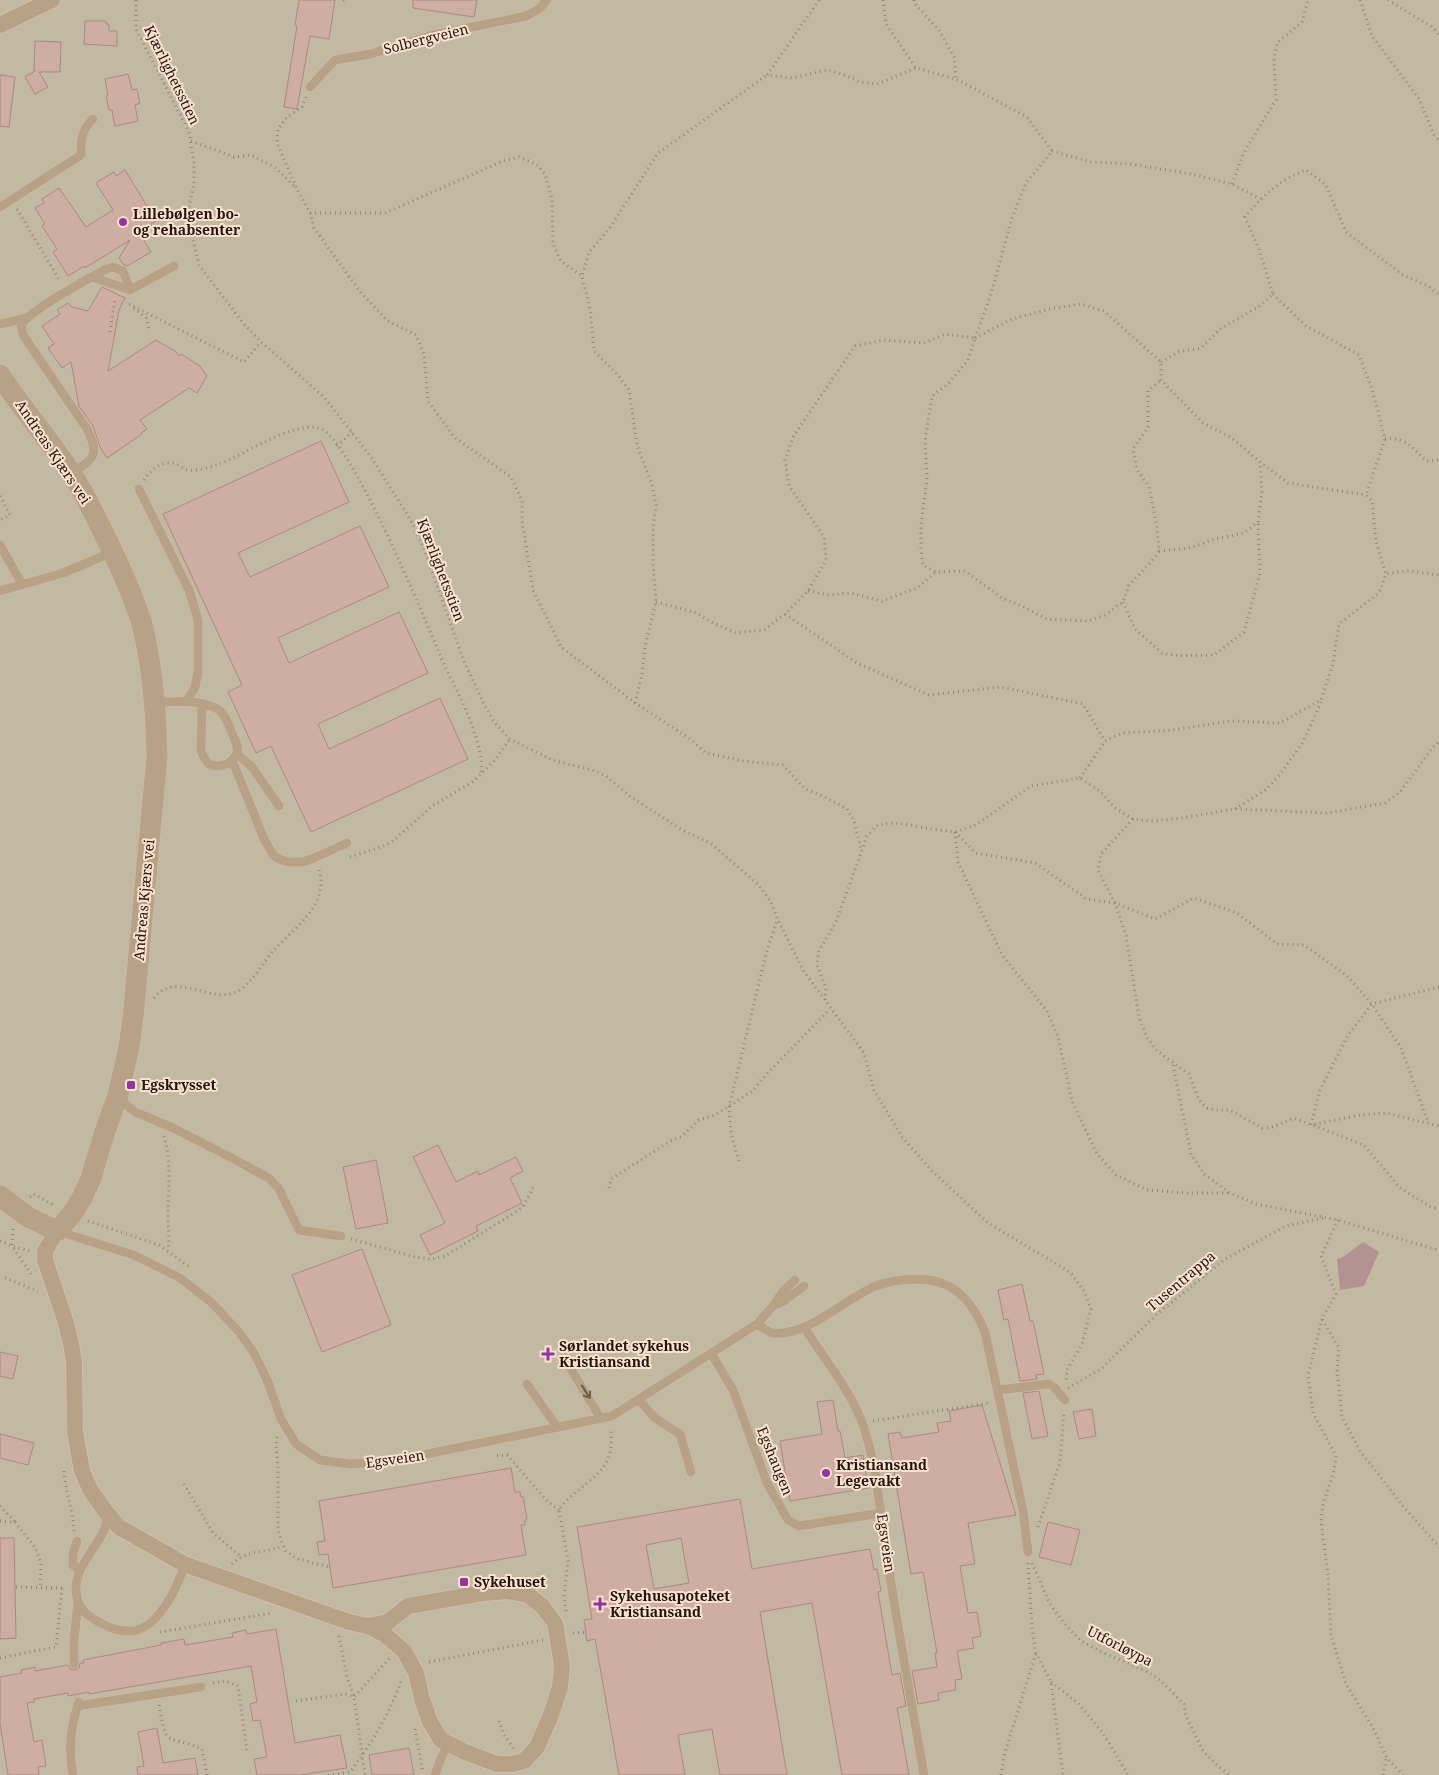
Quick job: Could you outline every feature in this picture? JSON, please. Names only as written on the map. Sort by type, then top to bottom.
[{"type":"street","points":[[0,25],[52,0]]},
{"type":"street","name":"Andreas Kjærs vei","points":[[0,375],[72,474],[113,552],[142,625],[150,667],[157,740],[155,782],[129,1047],[118,1095],[105,1130],[91,1178],[72,1214],[57,1231]]},
{"type":"street","name":"Egsveien","points":[[0,1196],[28,1217],[57,1231]]},
{"type":"street","points":[[57,1231],[45,1251],[48,1268],[71,1344],[75,1371],[75,1432],[82,1472],[91,1491],[119,1527],[184,1564],[349,1622],[368,1626],[384,1634],[404,1651],[408,1669],[416,1673],[430,1722],[441,1740],[496,1769],[526,1759],[536,1747],[552,1715],[560,1687],[562,1666],[555,1623],[542,1606],[528,1595],[507,1591],[483,1593],[408,1606],[388,1622],[368,1626]]},
{"type":"lane","name":"Solbergveien","points":[[310,87],[335,60],[370,54],[433,35],[526,16],[539,9],[547,0]]},
{"type":"lane","points":[[0,207],[81,155],[80,138],[85,126],[93,119]]},
{"type":"lane","points":[[92,277],[130,290],[174,266]]},
{"type":"lane","points":[[0,324],[27,318],[92,277],[114,267],[123,271],[130,290]]},
{"type":"lane","points":[[27,318],[22,325],[23,335],[87,429],[93,442],[94,452],[92,459],[72,474]]},
{"type":"lane","points":[[139,489],[189,590],[195,608],[198,626],[198,672],[195,687],[187,701]]},
{"type":"lane","points":[[0,545],[22,584]]},
{"type":"lane","points":[[0,591],[63,573],[113,552]]},
{"type":"lane","points":[[154,703],[187,701],[202,704],[220,710],[225,716],[238,748],[235,757],[225,765],[210,765],[204,758],[201,747],[202,704]]},
{"type":"lane","points":[[235,757],[252,767],[279,806]]},
{"type":"lane","points":[[235,757],[270,852],[279,859],[288,862],[303,862],[347,843]]},
{"type":"lane","points":[[118,1095],[135,1112],[232,1158],[270,1179],[279,1189],[299,1230],[341,1236]]},
{"type":"lane","name":"Egsveien","points":[[57,1231],[134,1255],[180,1278],[211,1302],[239,1332],[254,1353],[285,1427],[296,1444],[320,1460],[350,1464],[398,1460],[612,1416],[757,1324],[773,1306]]},
{"type":"lane","points":[[757,1324],[771,1333],[794,1331],[876,1286],[894,1280],[916,1279],[942,1284],[962,1296],[977,1313],[985,1332],[1023,1511],[1028,1552]]},
{"type":"lane","points":[[773,1306],[783,1291],[795,1280]]},
{"type":"lane","points":[[773,1306],[784,1301],[804,1286]]},
{"type":"lane","name":"Egsveien","points":[[804,1327],[849,1397],[862,1424],[878,1487],[884,1542],[924,1775]]},
{"type":"lane","name":"Egshaugen","points":[[711,1352],[733,1390],[767,1483],[788,1520],[799,1526],[881,1513]]},
{"type":"lane","points":[[569,1366],[601,1419]]},
{"type":"lane","points":[[528,1384],[557,1428]]},
{"type":"lane","points":[[998,1390],[1049,1384],[1055,1388],[1064,1400]]},
{"type":"lane","points":[[638,1399],[654,1418],[680,1434],[691,1472]]},
{"type":"lane","points":[[74,1664],[78,1601],[77,1588],[80,1570],[106,1527],[106,1512]]},
{"type":"lane","points":[[77,1541],[73,1554],[73,1565],[80,1570]]},
{"type":"lane","points":[[78,1601],[93,1620],[123,1630],[137,1630],[151,1622],[176,1590],[184,1564]]},
{"type":"lane","points":[[73,1775],[69,1750],[72,1726],[78,1704],[201,1686]]},
{"type":"lane","points":[[435,1775],[440,1758],[449,1744]]},
{"type":"path","name":"Kjærlighetsstien","points":[[136,0],[136,29],[189,132],[194,162],[194,186],[187,215],[199,265],[243,323],[261,342],[324,397],[371,457],[410,519],[424,549],[463,659],[494,722],[510,739],[552,760],[592,770],[606,776],[631,797],[682,830],[710,843],[758,884],[772,902],[778,920],[803,970],[864,1053],[874,1090],[902,1137],[932,1171],[988,1223],[1070,1272],[1084,1291],[1091,1309],[1082,1344],[1067,1370],[1060,1462],[1044,1515],[1028,1552]]},
{"type":"path","points":[[635,703],[642,674],[645,646],[656,602],[653,528],[656,505],[652,485],[637,445],[630,390],[594,351],[590,309],[582,276],[589,252],[609,229],[658,153],[767,75],[819,0]]},
{"type":"path","points":[[883,0],[886,24],[916,68]]},
{"type":"path","points":[[908,0],[914,1],[939,30],[954,57],[956,79]]},
{"type":"path","points":[[1232,184],[1244,152],[1276,100],[1274,59],[1277,43],[1302,22],[1308,0]]},
{"type":"path","points":[[1360,0],[1372,36],[1419,99],[1434,135],[1439,141]]},
{"type":"path","points":[[1388,0],[1432,27],[1439,35]]},
{"type":"path","points":[[767,75],[793,78],[827,70],[845,74],[860,82],[877,84],[916,68],[956,79],[1027,117],[1052,151],[1091,162],[1130,164],[1191,174],[1232,184],[1260,199]]},
{"type":"path","points":[[310,87],[302,107],[287,117],[278,129],[277,143],[297,190],[310,213],[314,228],[361,293],[388,321],[416,335],[424,354],[428,401],[454,437],[511,477],[522,501],[522,521],[533,590],[561,647],[635,703],[690,738],[706,753],[743,761],[783,765],[805,789],[847,809],[854,821],[861,849]]},
{"type":"path","points":[[191,141],[234,157],[251,155],[276,168],[297,190]]},
{"type":"path","points":[[1052,151],[1026,183],[1012,218],[990,297],[968,360],[948,384],[932,396],[925,441],[927,480],[921,525],[923,565],[936,572],[965,571],[1002,598],[1047,619],[1088,621],[1105,614],[1123,602],[1129,585],[1158,551],[1158,527],[1149,487],[1137,470],[1133,449],[1148,427],[1148,390],[1161,380]]},
{"type":"path","points":[[310,213],[386,213],[503,161],[519,157],[536,164],[545,174],[552,198],[553,244],[561,261],[582,276]]},
{"type":"path","points":[[1366,495],[1385,439],[1372,389],[1359,354],[1306,326],[1273,294],[1246,217],[1260,199],[1291,175],[1306,170],[1326,185],[1346,232],[1403,275],[1428,286],[1439,295]]},
{"type":"path","points":[[11,200],[66,293]]},
{"type":"path","points":[[110,332],[116,286]]},
{"type":"path","points":[[129,304],[130,290]]},
{"type":"path","points":[[1162,362],[1178,352],[1201,348],[1220,329],[1258,308],[1273,294]]},
{"type":"path","points":[[129,304],[244,362],[261,342]]},
{"type":"path","points":[[129,304],[146,318],[150,332]]},
{"type":"path","points":[[656,602],[697,613],[711,622],[736,633],[764,630],[785,614],[808,590],[826,560],[824,537],[789,486],[786,460],[794,435],[855,346],[883,340],[924,343],[945,334],[975,338],[1012,319],[1050,308],[1081,304],[1104,311],[1162,362]]},
{"type":"path","points":[[1162,362],[1161,380],[1203,423],[1232,438],[1288,483],[1366,495],[1372,500],[1376,542],[1386,574],[1379,593],[1339,624],[1333,664],[1321,700],[1303,742],[1267,789],[1234,809]]},
{"type":"path","points":[[139,489],[150,473],[168,463],[187,470],[197,471],[220,464],[296,428],[321,429],[328,433],[368,496],[462,703],[474,732],[481,762],[481,772]]},
{"type":"path","points":[[337,446],[352,432]]},
{"type":"path","points":[[1385,439],[1396,438],[1411,446],[1426,461],[1439,460]]},
{"type":"path","points":[[1123,602],[1135,628],[1162,653],[1180,656],[1214,655],[1244,632],[1260,573],[1258,522],[1262,492],[1260,462]]},
{"type":"path","points":[[0,496],[10,515],[0,520]]},
{"type":"path","points":[[1158,551],[1190,548],[1244,533],[1258,522]]},
{"type":"path","points":[[1386,574],[1408,571],[1439,575]]},
{"type":"path","points":[[808,590],[829,595],[850,593],[882,601],[917,588],[936,572]]},
{"type":"path","points":[[785,614],[857,663],[929,695],[1000,687],[1083,704],[1105,741]]},
{"type":"path","points":[[1080,778],[1105,741],[1123,733],[1172,730],[1232,722],[1280,723],[1321,700]]},
{"type":"path","points":[[346,858],[389,844],[432,806],[474,781],[494,761],[510,739]]},
{"type":"path","points":[[825,1001],[826,988],[817,965],[819,952],[836,922],[866,836],[876,826],[888,822],[955,832],[976,825],[1031,786],[1058,782],[1070,778],[1080,778],[1100,791],[1114,807],[1133,819],[1151,821],[1175,819],[1234,809],[1327,813],[1385,803],[1400,792],[1433,746],[1439,742]]},
{"type":"path","points":[[1133,819],[1101,854],[1098,870],[1115,903],[1126,936],[1140,1017],[1146,1036],[1157,1051],[1189,1074],[1199,1100],[1208,1108],[1230,1110],[1262,1128],[1273,1127],[1294,1118],[1364,1145],[1399,1187],[1432,1208],[1439,1208]]},
{"type":"path","points":[[955,832],[976,853],[1035,863],[1087,899],[1115,903],[1155,919],[1194,898],[1237,913],[1277,944],[1304,945],[1346,975],[1372,1004],[1401,1048],[1428,1122]]},
{"type":"path","points":[[955,832],[958,862],[1002,955],[1047,1011],[1058,1037],[1072,1101],[1097,1154],[1116,1175],[1147,1190],[1188,1193],[1230,1193]]},
{"type":"path","points":[[153,1000],[160,992],[174,986],[183,986],[216,994],[228,995],[238,992],[250,981],[274,950],[311,911],[321,884],[321,874],[314,858]]},
{"type":"path","points":[[319,869],[324,866]]},
{"type":"path","points":[[739,1161],[731,1133],[729,1107],[766,954],[778,920]]},
{"type":"path","points":[[1311,1125],[1319,1092],[1348,1035],[1372,1004],[1439,987]]},
{"type":"path","points":[[609,1188],[611,1179],[672,1140],[681,1137],[699,1120],[715,1115],[754,1090],[761,1080],[830,1008]]},
{"type":"path","points":[[1173,1064],[1191,1154],[1204,1174],[1230,1193],[1256,1204],[1327,1217],[1437,1250],[1439,1249]]},
{"type":"path","points":[[1311,1125],[1386,1113],[1439,1126]]},
{"type":"path","points":[[159,1122],[168,1149],[168,1217],[170,1237],[168,1250]]},
{"type":"path","points":[[341,1236],[432,1260],[445,1256],[522,1208],[535,1184]]},
{"type":"path","name":"Tusentrappa","points":[[1065,1389],[1101,1369],[1155,1316],[1225,1259],[1286,1226],[1327,1217]]},
{"type":"path","points":[[80,1218],[160,1244],[191,1269]]},
{"type":"path","points":[[1338,1220],[1320,1256],[1336,1294],[1322,1319],[1308,1375],[1313,1414],[1336,1456],[1334,1471],[1323,1504],[1321,1521],[1328,1575],[1331,1635],[1346,1684],[1373,1728],[1386,1758],[1403,1775]]},
{"type":"path","points":[[17,1221],[13,1230],[12,1246],[31,1273],[42,1298]]},
{"type":"path","points":[[0,1241],[24,1250],[45,1251]]},
{"type":"path","points":[[5,1278],[39,1291]]},
{"type":"path","points":[[1322,1319],[1339,1348],[1337,1370],[1342,1416],[1360,1451],[1403,1506],[1439,1546]]},
{"type":"path","points":[[862,1424],[1001,1401]]},
{"type":"path","points":[[559,1510],[565,1500],[604,1467],[610,1455],[612,1416]]},
{"type":"path","points":[[285,1427],[277,1437],[276,1445],[278,1530],[283,1546],[286,1551],[297,1559],[330,1566]]},
{"type":"path","points":[[497,1456],[507,1455],[547,1500],[559,1510],[568,1561],[564,1597],[567,1616]]},
{"type":"path","points":[[63,1461],[64,1480],[74,1518],[74,1536],[77,1541]]},
{"type":"path","points":[[184,1484],[213,1533],[240,1556]]},
{"type":"path","points":[[0,1506],[36,1549],[41,1564],[40,1587]]},
{"type":"path","points":[[0,1521],[15,1522]]},
{"type":"path","points":[[232,1564],[240,1556],[248,1553],[270,1552],[283,1546]]},
{"type":"path","points":[[1028,1552],[1032,1629],[1036,1653],[1051,1682],[1063,1775]]},
{"type":"path","name":"Utforløypa","points":[[1028,1552],[1050,1604],[1063,1622],[1081,1641],[1146,1671],[1160,1680],[1184,1704],[1186,1716],[1204,1751],[1230,1775]]},
{"type":"path","points":[[16,1587],[77,1588]]},
{"type":"path","points":[[0,1658],[56,1647],[62,1588]]},
{"type":"path","points":[[137,1630],[160,1632],[276,1612]]},
{"type":"path","points":[[338,1629],[347,1677],[354,1697],[366,1775]]},
{"type":"path","points":[[408,1669],[536,1642],[558,1635],[586,1632]]},
{"type":"path","points":[[387,1651],[408,1669]]},
{"type":"path","points":[[1000,1775],[1004,1756],[1036,1653]]},
{"type":"path","points":[[354,1697],[392,1656]]},
{"type":"path","points":[[328,1775],[350,1772],[363,1754],[395,1698],[408,1669]]},
{"type":"path","points":[[201,1686],[226,1681],[238,1686],[248,1751]]},
{"type":"path","points":[[1051,1682],[1078,1703],[1103,1733],[1128,1775]]},
{"type":"path","points":[[157,1693],[164,1732],[168,1738],[174,1741],[194,1745],[202,1749],[207,1775]]},
{"type":"path","points":[[296,1701],[345,1694],[354,1697]]},
{"type":"path","points":[[500,1721],[504,1736],[517,1752],[526,1759]]},
{"type":"path","points":[[415,1728],[423,1775]]},
{"type":"path","points":[[1383,1775],[1386,1758]]},
{"type":"shaded area","points":[[0,0],[1439,0],[1439,1775],[0,1775]]},
{"type":"shaded area","points":[[1363,1242],[1379,1252],[1364,1286],[1340,1290],[1337,1259],[1343,1257]]},
{"type":"building","points":[[299,0],[335,0],[329,39],[310,36],[297,109],[284,107],[297,26],[295,25]]},
{"type":"building","points":[[413,0],[477,0],[474,17],[413,8]]},
{"type":"building","points":[[85,21],[106,21],[106,24],[109,24],[109,31],[117,31],[117,46],[84,44]]},
{"type":"building","points":[[35,41],[61,42],[60,72],[39,72],[48,87],[35,94],[25,77],[35,71]]},
{"type":"building","points":[[128,74],[132,90],[137,89],[140,103],[135,105],[138,121],[115,126],[112,110],[109,110],[106,96],[108,95],[105,79]]},
{"type":"building","points":[[0,75],[15,77],[9,127],[0,126]]},
{"type":"building","name":"Lillebølgen bo- og rehabsenter","points":[[125,170],[156,221],[140,234],[151,252],[127,266],[123,264],[119,258],[130,240],[85,268],[84,266],[68,276],[53,252],[57,249],[42,226],[45,224],[35,208],[44,203],[42,199],[59,188],[86,227],[113,210],[96,183],[114,172],[116,176]]},
{"type":"building","points":[[102,287],[125,298],[119,310],[108,371],[156,340],[175,351],[179,356],[181,354],[200,366],[207,376],[197,393],[189,388],[140,420],[147,429],[107,458],[100,447],[93,426],[79,406],[71,362],[62,368],[48,348],[54,344],[42,326],[60,314],[57,310],[68,303],[72,307],[88,311]]},
{"type":"building","points":[[321,441],[349,502],[238,553],[250,577],[360,526],[389,587],[278,638],[289,663],[399,612],[428,673],[318,724],[329,749],[440,698],[468,759],[311,832],[271,746],[256,753],[228,692],[242,685],[163,514]]},
{"type":"building","points":[[438,1145],[456,1182],[478,1171],[479,1175],[516,1157],[523,1171],[510,1178],[522,1203],[476,1226],[478,1231],[430,1255],[420,1235],[445,1223],[413,1157]]},
{"type":"building","points":[[376,1160],[388,1223],[356,1229],[343,1167]]},
{"type":"building","points":[[362,1249],[391,1325],[322,1352],[292,1275]]},
{"type":"building","points":[[1022,1284],[1030,1321],[1033,1321],[1044,1374],[1036,1375],[1037,1379],[1020,1381],[1008,1319],[1004,1320],[998,1290]]},
{"type":"building","points":[[0,1352],[18,1356],[13,1379],[0,1376]]},
{"type":"building","points":[[1039,1391],[1048,1436],[1032,1439],[1023,1393]]},
{"type":"building","name":"Kristiansand Legevakt","points":[[833,1400],[845,1458],[863,1455],[868,1488],[790,1501],[780,1441],[822,1434],[817,1402]]},
{"type":"building","points":[[982,1405],[1016,1515],[968,1523],[975,1564],[960,1566],[968,1613],[977,1612],[981,1636],[972,1638],[974,1648],[957,1651],[962,1679],[955,1680],[956,1690],[938,1693],[939,1700],[918,1704],[912,1671],[937,1667],[935,1653],[937,1653],[923,1572],[911,1574],[888,1434],[900,1432],[902,1438],[939,1432],[937,1423],[951,1421],[949,1411]]},
{"type":"building","points":[[1092,1409],[1096,1436],[1079,1439],[1073,1412]]},
{"type":"building","points":[[0,1434],[34,1443],[28,1465],[0,1458]]},
{"type":"building","points":[[511,1468],[515,1492],[520,1492],[521,1497],[523,1496],[527,1519],[525,1520],[525,1525],[521,1525],[526,1555],[333,1588],[328,1554],[319,1555],[317,1542],[325,1541],[319,1501]]},
{"type":"building","points":[[740,1499],[752,1569],[870,1549],[874,1570],[877,1569],[881,1591],[878,1592],[892,1675],[900,1673],[906,1706],[897,1708],[909,1775],[842,1775],[812,1603],[760,1612],[787,1775],[720,1775],[712,1729],[678,1735],[685,1775],[619,1775],[595,1639],[587,1641],[584,1620],[592,1619],[577,1527]],"holes":[[[681,1538],[689,1583],[654,1589],[646,1545]]]},
{"type":"building","points":[[1048,1522],[1080,1530],[1071,1565],[1039,1557]]},
{"type":"building","points":[[0,1538],[14,1538],[16,1638],[0,1639]]},
{"type":"building","points":[[276,1629],[295,1743],[340,1735],[347,1768],[300,1775],[257,1775],[254,1759],[267,1757],[260,1720],[253,1721],[250,1704],[257,1702],[251,1666],[89,1694],[89,1692],[68,1696],[68,1693],[34,1699],[34,1702],[27,1703],[34,1742],[42,1740],[46,1766],[38,1767],[39,1775],[8,1775],[0,1724],[0,1677],[22,1673],[21,1670],[35,1667],[35,1671],[68,1665],[70,1669],[74,1670],[79,1668],[80,1663],[84,1663],[83,1660],[184,1639],[185,1645],[233,1637],[232,1633],[246,1630],[247,1634]]},
{"type":"building","points":[[157,1728],[163,1763],[195,1758],[198,1775],[138,1775],[137,1767],[144,1766],[138,1732]]},
{"type":"building","points":[[409,1748],[414,1775],[372,1775],[369,1755]]},
{"type":"place","name":"Lillebølgen bo- og rehabsenter","points":[[123,222]]},
{"type":"place","name":"Egskrysset","points":[[131,1085]]},
{"type":"place","name":"Sørlandet sykehus Kristiansand","points":[[548,1354]]},
{"type":"place","name":"Kristiansand Legevakt","points":[[826,1473]]},
{"type":"place","name":"Sykehuset","points":[[464,1582]]},
{"type":"place","name":"Sykehusapoteket Kristiansand","points":[[600,1604]]}]
